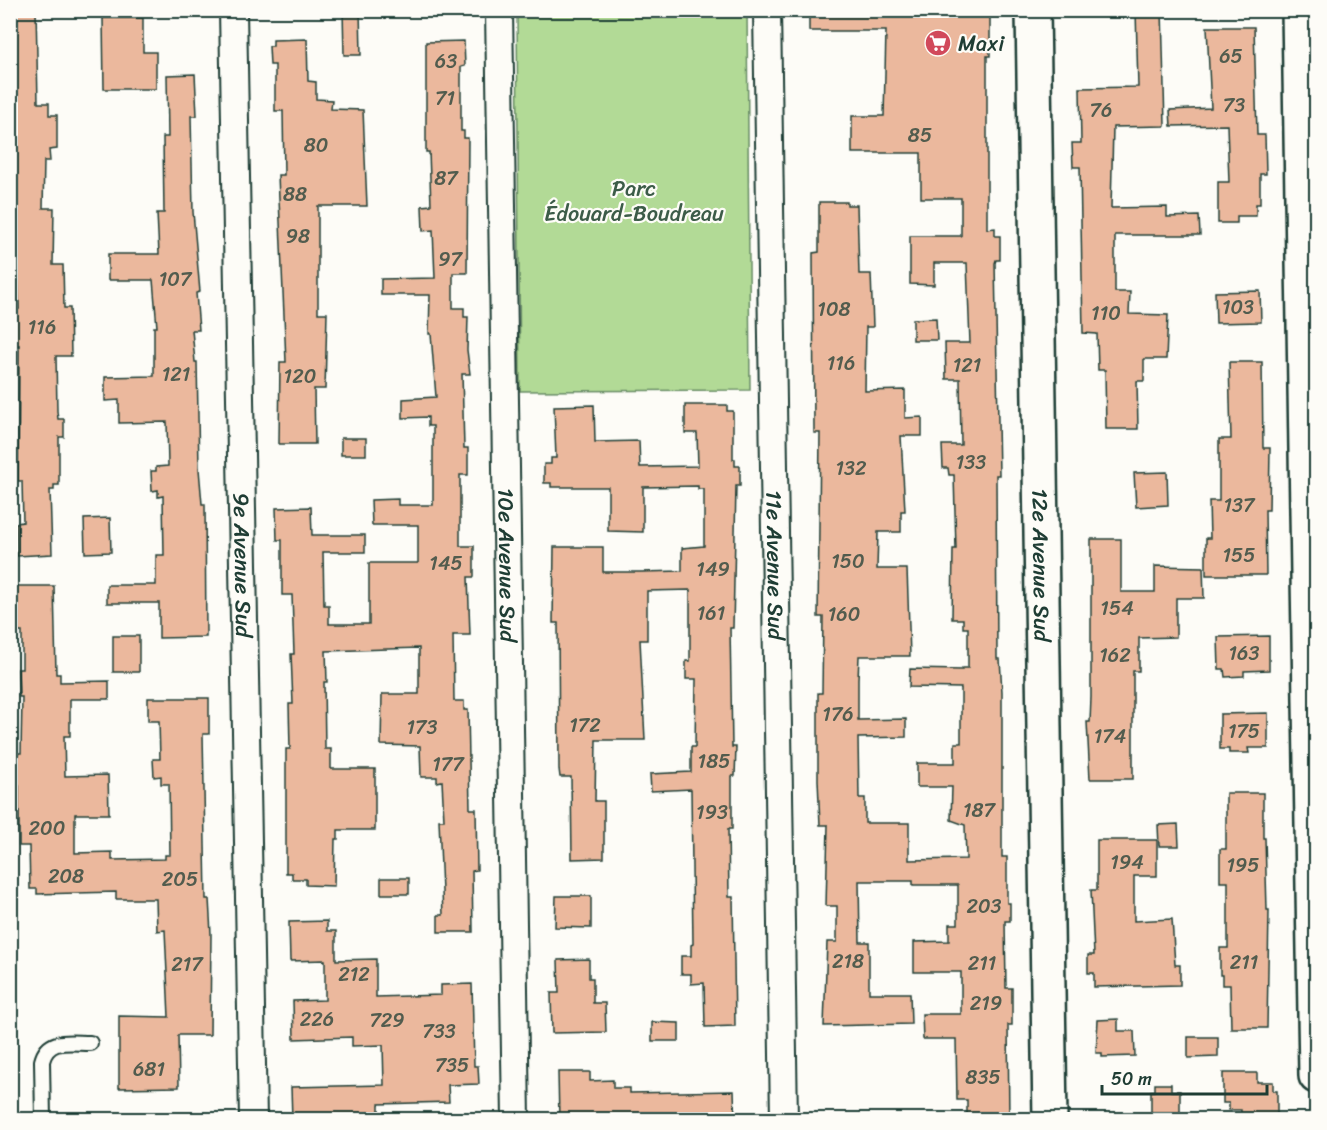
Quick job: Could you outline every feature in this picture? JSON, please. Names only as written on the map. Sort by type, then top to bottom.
[{"type":"main road","name":"12e Avenue Sud","points":[[1033,10],[1050,1119]]},
{"type":"main road","points":[[1299,10],[1317,1076]]},
{"type":"street","name":"9e Avenue Sud","points":[[233,10],[253,1119]]},
{"type":"street","name":"10e Avenue Sud","points":[[499,10],[516,1119]]},
{"type":"street","name":"11e Avenue Sud","points":[[767,10],[784,1119]]},
{"type":"lane","points":[[43,1119],[44,1052],[56,1043],[90,1043]]},
{"type":"green space","name":"Parc Édouard-Boudreau","points":[[517,11],[747,11],[750,390],[520,391]]},
{"type":"building","points":[[10,10],[36,10],[38,103],[49,103],[49,115],[57,115],[57,149],[49,150],[50,161],[44,161],[43,208],[54,208],[53,265],[63,265],[64,308],[70,308],[71,356],[56,356],[57,411],[58,419],[64,419],[64,437],[59,437],[59,485],[54,485],[54,490],[50,490],[52,554],[17,556],[16,523],[23,522],[22,481],[18,481],[19,345],[15,346],[14,309],[19,309],[17,235],[15,235],[15,201],[10,201]]},
{"type":"building","points":[[343,10],[360,10],[361,55],[344,55]]},
{"type":"building","points":[[809,10],[990,10],[990,56],[987,56],[987,229],[995,228],[995,236],[1000,236],[1000,260],[996,260],[995,263],[999,475],[996,475],[997,659],[1000,659],[1002,692],[1002,857],[1007,857],[1007,903],[1010,903],[1010,921],[1005,921],[1006,988],[1012,988],[1012,1025],[1008,1025],[1009,1119],[967,1119],[967,1100],[957,1100],[956,1039],[923,1039],[922,1014],[961,1014],[961,972],[914,972],[914,942],[949,941],[949,924],[958,924],[958,885],[913,885],[913,881],[859,881],[860,942],[869,942],[869,993],[910,993],[911,1024],[824,1026],[827,942],[837,942],[837,906],[826,906],[828,825],[820,825],[818,780],[818,693],[822,693],[823,617],[818,617],[820,433],[814,433],[813,253],[819,252],[819,202],[847,202],[847,205],[857,205],[859,274],[871,274],[873,327],[866,327],[865,391],[905,390],[905,418],[922,417],[922,436],[901,436],[905,511],[901,511],[901,532],[878,532],[877,569],[907,569],[910,656],[859,656],[858,679],[858,720],[906,719],[906,737],[858,738],[859,798],[865,798],[865,823],[909,823],[909,860],[966,859],[965,825],[951,820],[952,787],[917,787],[917,763],[955,763],[955,743],[961,743],[961,688],[909,687],[910,669],[962,670],[962,668],[968,668],[968,628],[963,628],[963,619],[952,619],[953,549],[956,549],[954,475],[949,475],[948,468],[943,468],[942,445],[961,445],[960,379],[946,379],[945,343],[970,343],[967,263],[934,263],[934,285],[910,284],[910,236],[961,236],[961,198],[921,198],[921,153],[852,153],[852,116],[884,116],[886,31],[809,31]]},
{"type":"building","points":[[1136,10],[1162,10],[1165,126],[1113,127],[1111,208],[1167,207],[1167,217],[1199,216],[1200,235],[1115,235],[1115,292],[1130,292],[1129,314],[1168,315],[1166,359],[1144,359],[1144,381],[1137,381],[1138,429],[1106,429],[1105,370],[1098,370],[1097,334],[1083,333],[1080,167],[1073,167],[1072,143],[1081,143],[1080,88],[1138,87]]},
{"type":"building","points":[[103,18],[143,18],[143,52],[156,52],[156,89],[104,89]]},
{"type":"building","points":[[1207,27],[1254,27],[1257,135],[1265,135],[1266,174],[1260,174],[1260,204],[1256,204],[1256,216],[1237,216],[1237,223],[1218,223],[1218,182],[1229,182],[1227,125],[1171,126],[1170,110],[1211,108]]},
{"type":"building","points":[[307,39],[308,81],[316,82],[316,99],[332,100],[331,109],[363,110],[367,206],[318,206],[318,313],[327,313],[325,389],[314,389],[315,444],[279,444],[280,362],[286,362],[278,175],[284,175],[283,111],[275,111],[275,65],[270,65],[269,46],[273,46],[273,40]]},
{"type":"building","points":[[464,41],[465,66],[461,67],[461,131],[464,131],[464,138],[468,138],[467,273],[453,273],[453,308],[464,308],[464,317],[468,317],[467,350],[470,374],[462,374],[464,448],[468,448],[468,475],[460,475],[460,546],[474,546],[474,577],[468,577],[470,635],[453,635],[454,701],[464,701],[464,710],[468,710],[470,809],[476,809],[477,870],[472,871],[473,932],[438,932],[438,915],[443,915],[439,820],[444,820],[442,781],[437,782],[437,777],[421,777],[420,746],[381,745],[382,694],[419,694],[419,648],[326,651],[325,749],[331,749],[331,769],[375,769],[375,830],[338,830],[338,839],[335,839],[334,886],[306,885],[306,879],[292,879],[292,873],[286,873],[286,749],[290,749],[289,704],[293,704],[291,654],[294,654],[292,595],[282,595],[282,540],[277,540],[276,508],[311,507],[312,535],[365,535],[365,552],[323,552],[324,605],[329,605],[329,624],[369,624],[369,563],[418,563],[418,525],[372,525],[371,500],[398,499],[398,505],[433,505],[433,426],[428,426],[428,417],[403,418],[403,399],[436,397],[431,334],[429,334],[430,295],[381,295],[381,279],[435,278],[433,230],[423,231],[422,206],[431,205],[429,152],[426,152],[426,42]]},
{"type":"building","points":[[195,74],[197,116],[191,116],[193,212],[200,292],[196,293],[199,330],[192,330],[195,362],[197,362],[199,469],[202,504],[205,504],[206,637],[159,638],[159,603],[107,603],[107,585],[156,585],[156,555],[164,555],[163,496],[158,497],[158,490],[152,491],[151,471],[156,471],[156,467],[168,466],[167,422],[119,423],[119,400],[105,401],[105,377],[154,376],[154,327],[157,327],[153,280],[108,280],[108,254],[159,254],[157,213],[164,213],[163,137],[168,137],[167,75]]},
{"type":"building","points":[[1260,291],[1261,322],[1216,323],[1215,292]]},
{"type":"building","points":[[936,318],[937,340],[913,340],[913,319]]},
{"type":"building","points":[[1229,362],[1262,362],[1263,448],[1270,448],[1269,510],[1265,510],[1266,575],[1206,575],[1206,538],[1210,538],[1209,501],[1219,501],[1219,439],[1231,439]]},
{"type":"building","points":[[594,405],[595,442],[639,441],[640,467],[698,466],[697,433],[685,433],[685,405],[727,405],[727,411],[733,411],[733,459],[735,459],[735,466],[740,466],[740,486],[736,486],[733,628],[730,628],[732,747],[736,747],[735,776],[732,776],[732,829],[728,829],[729,897],[733,897],[735,1026],[705,1027],[704,983],[691,984],[691,974],[681,974],[681,956],[691,956],[691,945],[693,944],[691,789],[651,791],[650,774],[691,772],[691,747],[695,747],[696,679],[686,679],[686,661],[690,661],[690,590],[647,591],[647,640],[640,640],[645,740],[596,740],[595,801],[604,801],[604,858],[572,859],[571,777],[560,777],[559,769],[558,623],[553,623],[554,547],[603,547],[603,572],[641,572],[682,571],[682,548],[704,546],[704,489],[698,489],[698,486],[643,487],[643,532],[608,531],[608,487],[551,487],[551,483],[544,483],[544,464],[551,464],[551,458],[556,458],[554,406]]},
{"type":"building","points":[[341,438],[366,438],[366,455],[341,455]]},
{"type":"building","points":[[1167,472],[1168,505],[1136,507],[1134,473]]},
{"type":"building","points":[[110,518],[111,552],[85,553],[84,519]]},
{"type":"building","points":[[1091,539],[1121,539],[1121,592],[1155,592],[1155,566],[1203,567],[1204,598],[1176,598],[1176,637],[1139,638],[1139,671],[1133,671],[1133,779],[1090,779],[1087,722],[1090,722],[1091,697]]},
{"type":"building","points":[[16,586],[54,586],[56,674],[60,674],[60,682],[109,681],[109,699],[70,699],[70,736],[64,736],[65,776],[108,775],[109,814],[75,814],[75,853],[112,852],[112,860],[165,859],[165,855],[170,855],[169,784],[161,784],[161,776],[154,777],[153,759],[160,759],[159,721],[148,721],[148,698],[209,698],[209,734],[203,734],[206,899],[209,899],[211,934],[210,1035],[178,1035],[179,1087],[119,1088],[119,1016],[169,1017],[165,930],[157,931],[156,899],[116,899],[116,892],[37,894],[37,889],[30,889],[29,846],[19,846],[19,786],[16,786],[15,753],[21,753],[22,697],[19,697],[18,669],[22,669],[22,632],[17,632]]},
{"type":"building","points":[[113,636],[139,636],[139,672],[113,672]]},
{"type":"building","points":[[1269,636],[1269,670],[1244,671],[1244,676],[1225,677],[1224,669],[1219,669],[1218,637]]},
{"type":"building","points":[[1268,713],[1268,748],[1248,748],[1249,753],[1229,753],[1229,749],[1220,749],[1220,714]]},
{"type":"building","points":[[1226,793],[1263,793],[1263,838],[1265,838],[1267,910],[1269,910],[1267,1028],[1231,1028],[1230,985],[1222,985],[1222,975],[1220,975],[1220,948],[1228,948],[1228,882],[1220,882],[1220,849],[1226,849]]},
{"type":"building","points":[[1178,824],[1179,846],[1159,846],[1158,825]]},
{"type":"building","points":[[1097,840],[1157,840],[1157,876],[1134,876],[1134,921],[1172,919],[1175,965],[1180,965],[1180,985],[1094,987],[1094,973],[1088,973],[1088,955],[1094,955],[1091,890],[1097,890]]},
{"type":"building","points":[[381,878],[409,878],[409,894],[381,894]]},
{"type":"building","points":[[556,896],[591,896],[591,928],[555,927]]},
{"type":"building","points":[[327,921],[327,931],[336,931],[336,960],[376,959],[376,997],[441,995],[441,985],[472,984],[474,1066],[478,1066],[479,1084],[448,1085],[449,1102],[379,1104],[379,1119],[292,1119],[291,1087],[384,1085],[383,1045],[352,1046],[352,1037],[294,1039],[293,1001],[325,1000],[325,960],[290,961],[289,922]]},
{"type":"building","points":[[589,959],[589,978],[593,978],[593,1003],[605,1003],[606,1032],[552,1033],[551,993],[559,993],[558,960]]},
{"type":"building","points":[[1118,1019],[1118,1031],[1134,1031],[1135,1056],[1102,1057],[1102,1053],[1096,1053],[1098,1020]]},
{"type":"building","points":[[652,1022],[679,1023],[679,1041],[652,1041]]},
{"type":"building","points":[[1188,1037],[1218,1037],[1218,1057],[1188,1058]]},
{"type":"building","points":[[558,1072],[590,1072],[590,1081],[613,1080],[613,1088],[630,1088],[630,1093],[734,1091],[735,1119],[559,1119]]},
{"type":"building","points":[[1223,1073],[1257,1073],[1257,1082],[1273,1082],[1273,1091],[1277,1091],[1277,1115],[1241,1115],[1241,1110],[1229,1110],[1229,1103],[1223,1103]]},
{"type":"building","points":[[1155,1084],[1171,1084],[1171,1091],[1180,1091],[1180,1119],[1151,1119],[1151,1091],[1155,1091]]},
{"type":"place","name":"Maxi","points":[[938,43]]}]
